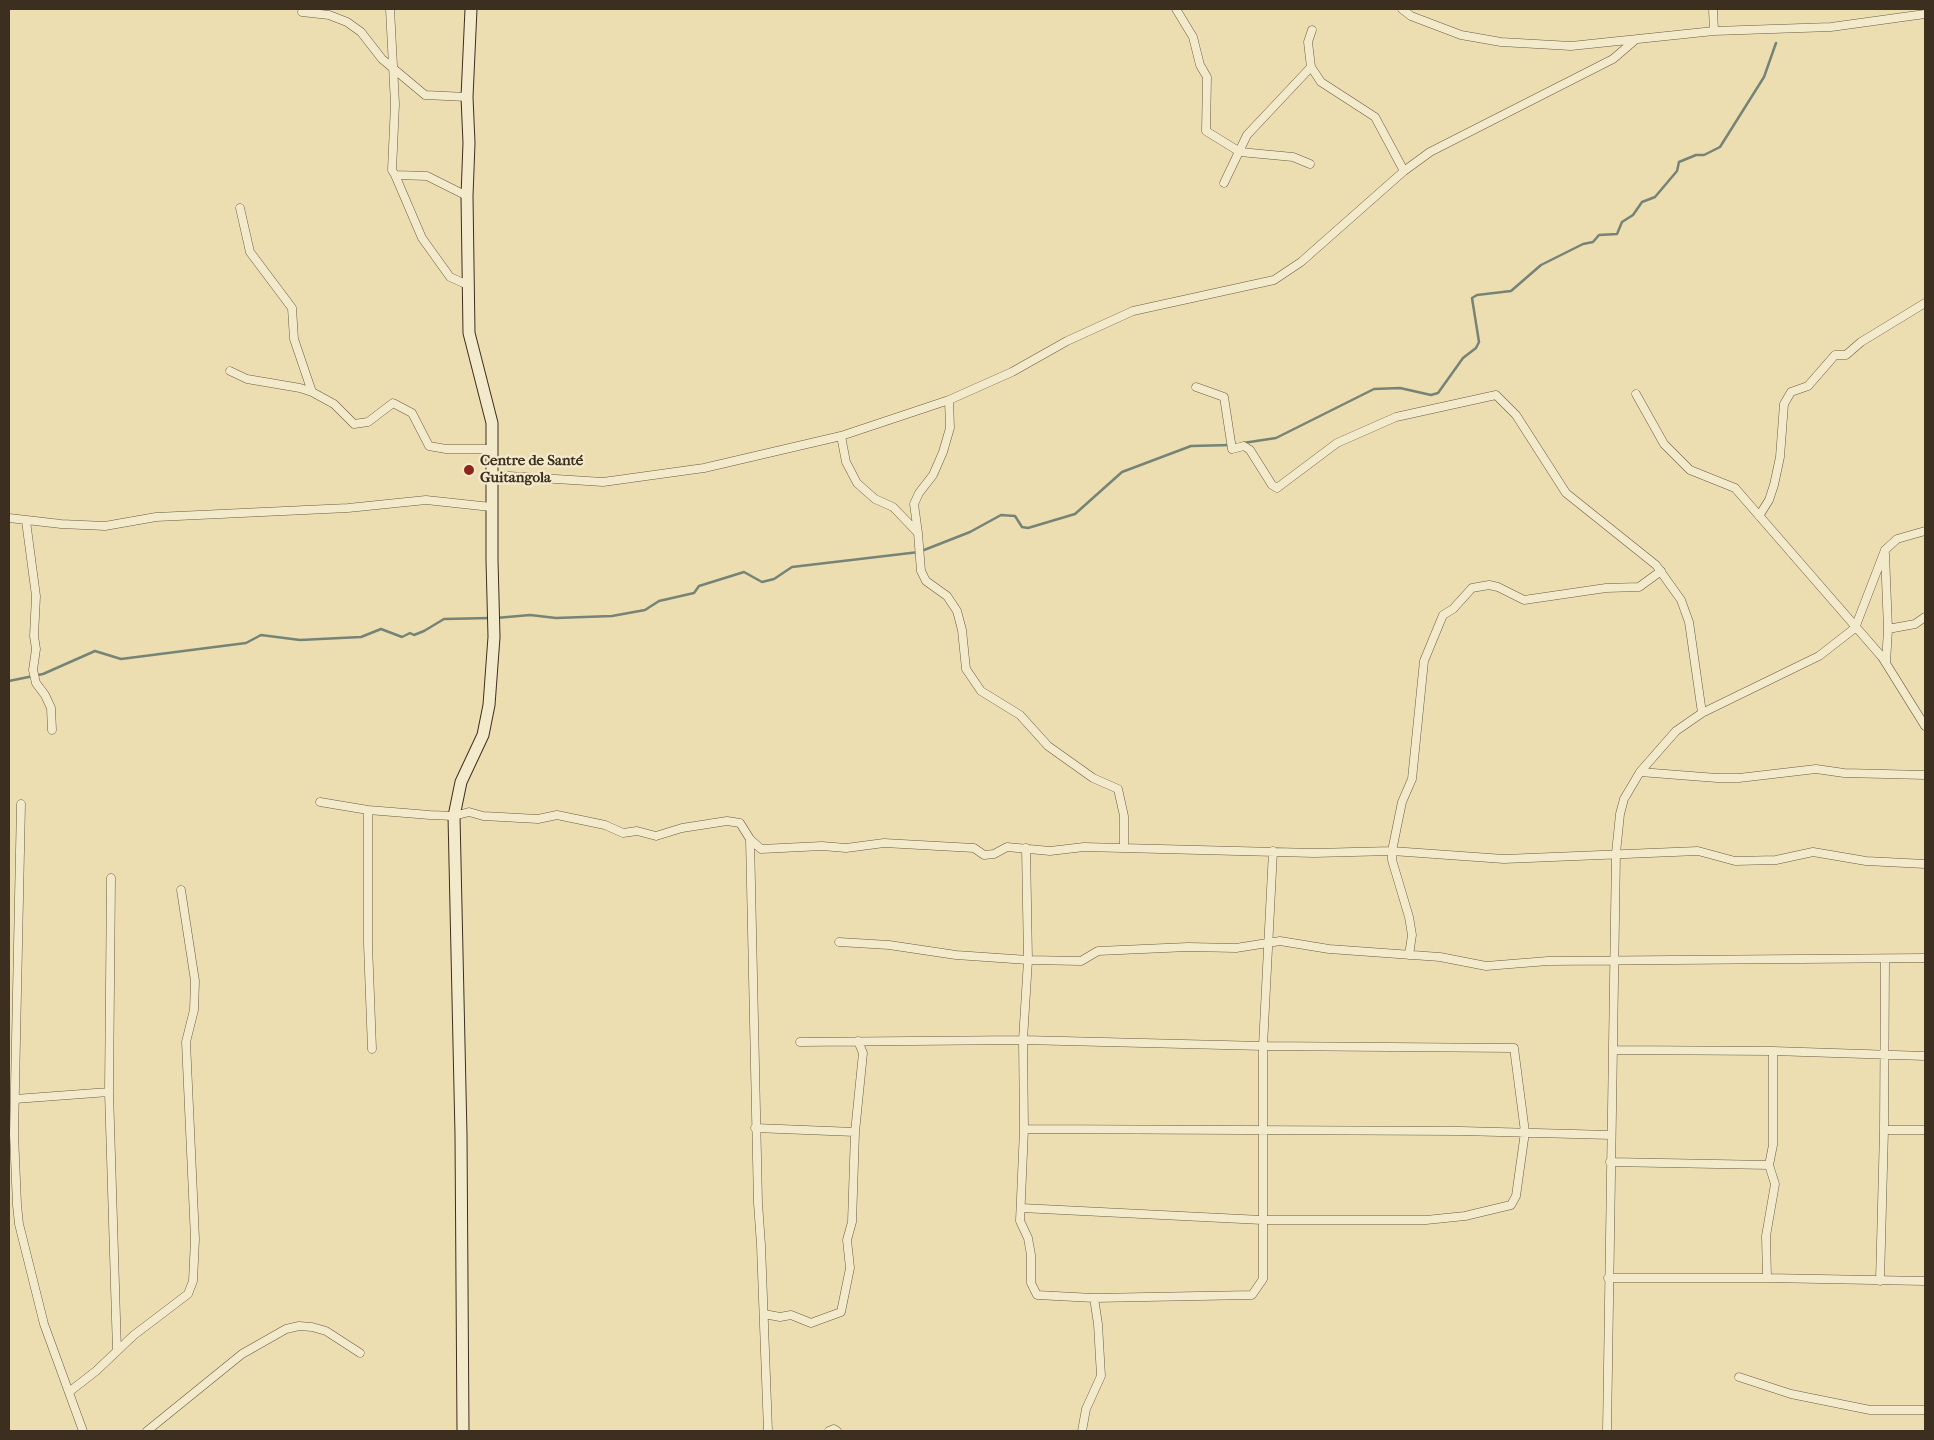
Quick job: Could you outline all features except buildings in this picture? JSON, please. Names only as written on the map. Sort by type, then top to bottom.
[{"type":"street","points":[[390,9],[395,104],[392,170],[422,238],[450,278],[468,284]]},
{"type":"street","points":[[463,1431],[461,1135],[454,816],[461,782],[483,735],[489,705],[495,603],[491,507],[493,475],[490,449],[492,424],[469,333],[467,196],[469,143],[467,97],[471,9]]},
{"type":"street","points":[[1176,9],[1194,37],[1200,65],[1207,77],[1206,131],[1240,152],[1293,157],[1310,164]]},
{"type":"street","points":[[1402,9],[1411,16],[1461,35],[1501,42],[1571,46],[1634,41],[1714,31],[1831,27],[1913,12],[1925,14]]},
{"type":"street","points":[[1714,9],[1714,31]]},
{"type":"street","points":[[302,12],[328,15],[347,22],[361,32],[382,59],[425,95],[467,97]]},
{"type":"street","points":[[1312,30],[1308,42],[1311,67],[1321,82],[1375,116],[1404,170]]},
{"type":"street","points":[[493,475],[603,482],[704,468],[840,436],[948,400],[1012,372],[1067,340],[1132,311],[1274,280],[1301,262],[1404,170],[1430,152],[1613,59],[1634,41]]},
{"type":"street","points":[[1224,183],[1247,135],[1311,67]]},
{"type":"street","points":[[395,175],[427,176],[467,196]]},
{"type":"street","points":[[240,208],[250,252],[292,308],[294,339],[312,392]]},
{"type":"street","points":[[1759,516],[1769,500],[1774,486],[1780,457],[1784,404],[1791,392],[1808,386],[1835,355],[1846,354],[1861,342],[1925,303]]},
{"type":"street","points":[[230,371],[247,379],[300,388],[312,392],[334,404],[354,424],[368,422],[393,403],[412,413],[429,446],[446,449],[490,449]]},
{"type":"street","points":[[1196,387],[1224,397],[1231,445],[1244,446],[1250,450],[1272,485],[1277,488],[1290,481],[1337,443],[1396,417],[1496,395],[1516,415],[1566,493],[1656,565],[1680,600],[1689,622],[1702,713]]},
{"type":"street","points":[[1636,394],[1664,444],[1690,470],[1735,488],[1886,663],[1925,726]]},
{"type":"street","points":[[948,400],[950,428],[943,452],[933,475],[919,493],[914,504],[920,571],[926,581],[947,596],[957,611],[962,630],[966,669],[981,691],[1020,715],[1048,746],[1093,778],[1118,789],[1124,816],[1124,848]]},
{"type":"street","points":[[840,436],[846,462],[857,483],[875,499],[893,507],[918,532]]},
{"type":"street","points":[[9,518],[26,521],[105,526],[156,517],[348,508],[426,500],[491,507]]},
{"type":"street","points":[[26,521],[36,596],[34,636],[36,649],[33,670],[36,683],[46,695],[50,708],[52,730]]},
{"type":"street","points":[[1607,1431],[1616,853],[1620,814],[1624,799],[1640,772],[1676,731],[1702,713],[1819,656],[1855,628],[1884,550],[1898,539],[1925,531]]},
{"type":"street","points":[[1884,550],[1888,629],[1886,663]]},
{"type":"street","points":[[1409,955],[1412,935],[1409,917],[1392,860],[1392,851],[1402,802],[1412,779],[1424,661],[1444,615],[1453,609],[1472,588],[1498,587],[1524,600],[1606,588],[1639,587],[1661,571]]},
{"type":"street","points":[[1888,629],[1914,624],[1925,618]]},
{"type":"street","points":[[1640,772],[1717,778],[1739,778],[1816,769],[1844,773],[1925,775]]},
{"type":"street","points":[[320,802],[368,810],[454,816],[469,812],[483,816],[538,819],[557,815],[605,825],[623,833],[637,832],[656,836],[682,828],[727,821],[740,824],[750,839],[761,849],[822,846],[846,848],[884,843],[974,848],[984,855],[994,854],[1007,847],[1050,851],[1084,847],[1314,853],[1392,851],[1504,860],[1616,853],[1658,854],[1698,851],[1735,861],[1776,860],[1813,852],[1866,862],[1925,864]]},
{"type":"street","points":[[21,804],[14,1134],[19,1224],[44,1324],[83,1431]]},
{"type":"street","points":[[368,810],[368,944],[372,1049]]},
{"type":"street","points":[[750,839],[756,1128],[768,1431]]},
{"type":"street","points":[[1026,848],[1028,960],[1023,1040],[1024,1129],[1020,1221],[1028,1238],[1033,1291],[1037,1295],[1094,1298],[1252,1295],[1263,1279],[1264,1132],[1262,1046],[1273,851]]},
{"type":"street","points":[[111,878],[109,1092],[116,1351]]},
{"type":"street","points":[[69,1392],[96,1371],[134,1335],[188,1294],[193,1281],[195,1239],[186,1042],[194,1010],[195,981],[181,890]]},
{"type":"street","points":[[839,942],[889,945],[956,955],[1028,960],[1081,961],[1098,951],[1188,947],[1236,948],[1280,941],[1329,949],[1440,957],[1486,966],[1548,961],[1884,960],[1925,958]]},
{"type":"street","points":[[1880,1281],[1884,1130],[1884,960]]},
{"type":"street","points":[[800,1042],[1023,1040],[1262,1046],[1514,1048],[1525,1132],[1516,1196],[1511,1204],[1451,1218],[1262,1220],[1021,1208]]},
{"type":"street","points":[[764,1314],[780,1317],[791,1315],[811,1323],[841,1312],[850,1268],[847,1240],[852,1222],[855,1132],[863,1053],[858,1041]]},
{"type":"street","points":[[1613,1050],[1772,1051],[1925,1056]]},
{"type":"street","points":[[1767,1278],[1766,1236],[1775,1184],[1769,1165],[1772,1145],[1772,1051]]},
{"type":"street","points":[[15,1099],[109,1092]]},
{"type":"street","points":[[756,1128],[855,1132]]},
{"type":"street","points":[[1024,1129],[1264,1132],[1525,1132],[1611,1135]]},
{"type":"street","points":[[1884,1130],[1925,1130]]},
{"type":"street","points":[[1610,1162],[1769,1165]]},
{"type":"street","points":[[1608,1278],[1767,1278],[1925,1281]]},
{"type":"street","points":[[1082,1431],[1086,1409],[1101,1376],[1098,1324],[1094,1298]]},
{"type":"street","points":[[148,1431],[242,1354],[286,1329],[299,1326],[326,1331],[360,1353]]},
{"type":"street","points":[[1739,1377],[1791,1394],[1870,1410],[1925,1410]]},
{"type":"street","points":[[829,1431],[834,1429],[837,1431]]},
{"type":"waterway","points":[[1243,443],[1276,438],[1374,389],[1400,388],[1431,395],[1438,393],[1463,358],[1476,348],[1479,342],[1472,298],[1477,295],[1511,291],[1541,265],[1583,244],[1593,242],[1599,235],[1617,234],[1622,222],[1633,215],[1642,202],[1655,197],[1677,171],[1679,162],[1696,155],[1704,155],[1720,147],[1764,77],[1776,43]]},
{"type":"waterway","points":[[496,618],[530,615],[556,618],[612,616],[645,610],[659,601],[694,593],[699,586],[744,572],[762,582],[774,579],[792,567],[919,552],[970,532],[1001,515],[1015,516],[1022,527],[1028,528],[1075,514],[1122,472],[1191,446],[1231,445]]},
{"type":"waterway","points":[[9,681],[43,674],[95,651],[121,659],[246,643],[261,635],[300,640],[361,637],[381,629],[402,637],[410,633],[414,635],[424,631],[444,619],[490,618]]},
{"type":"place","name":"Centre de Santé Guitangola","points":[[469,470]]}]
